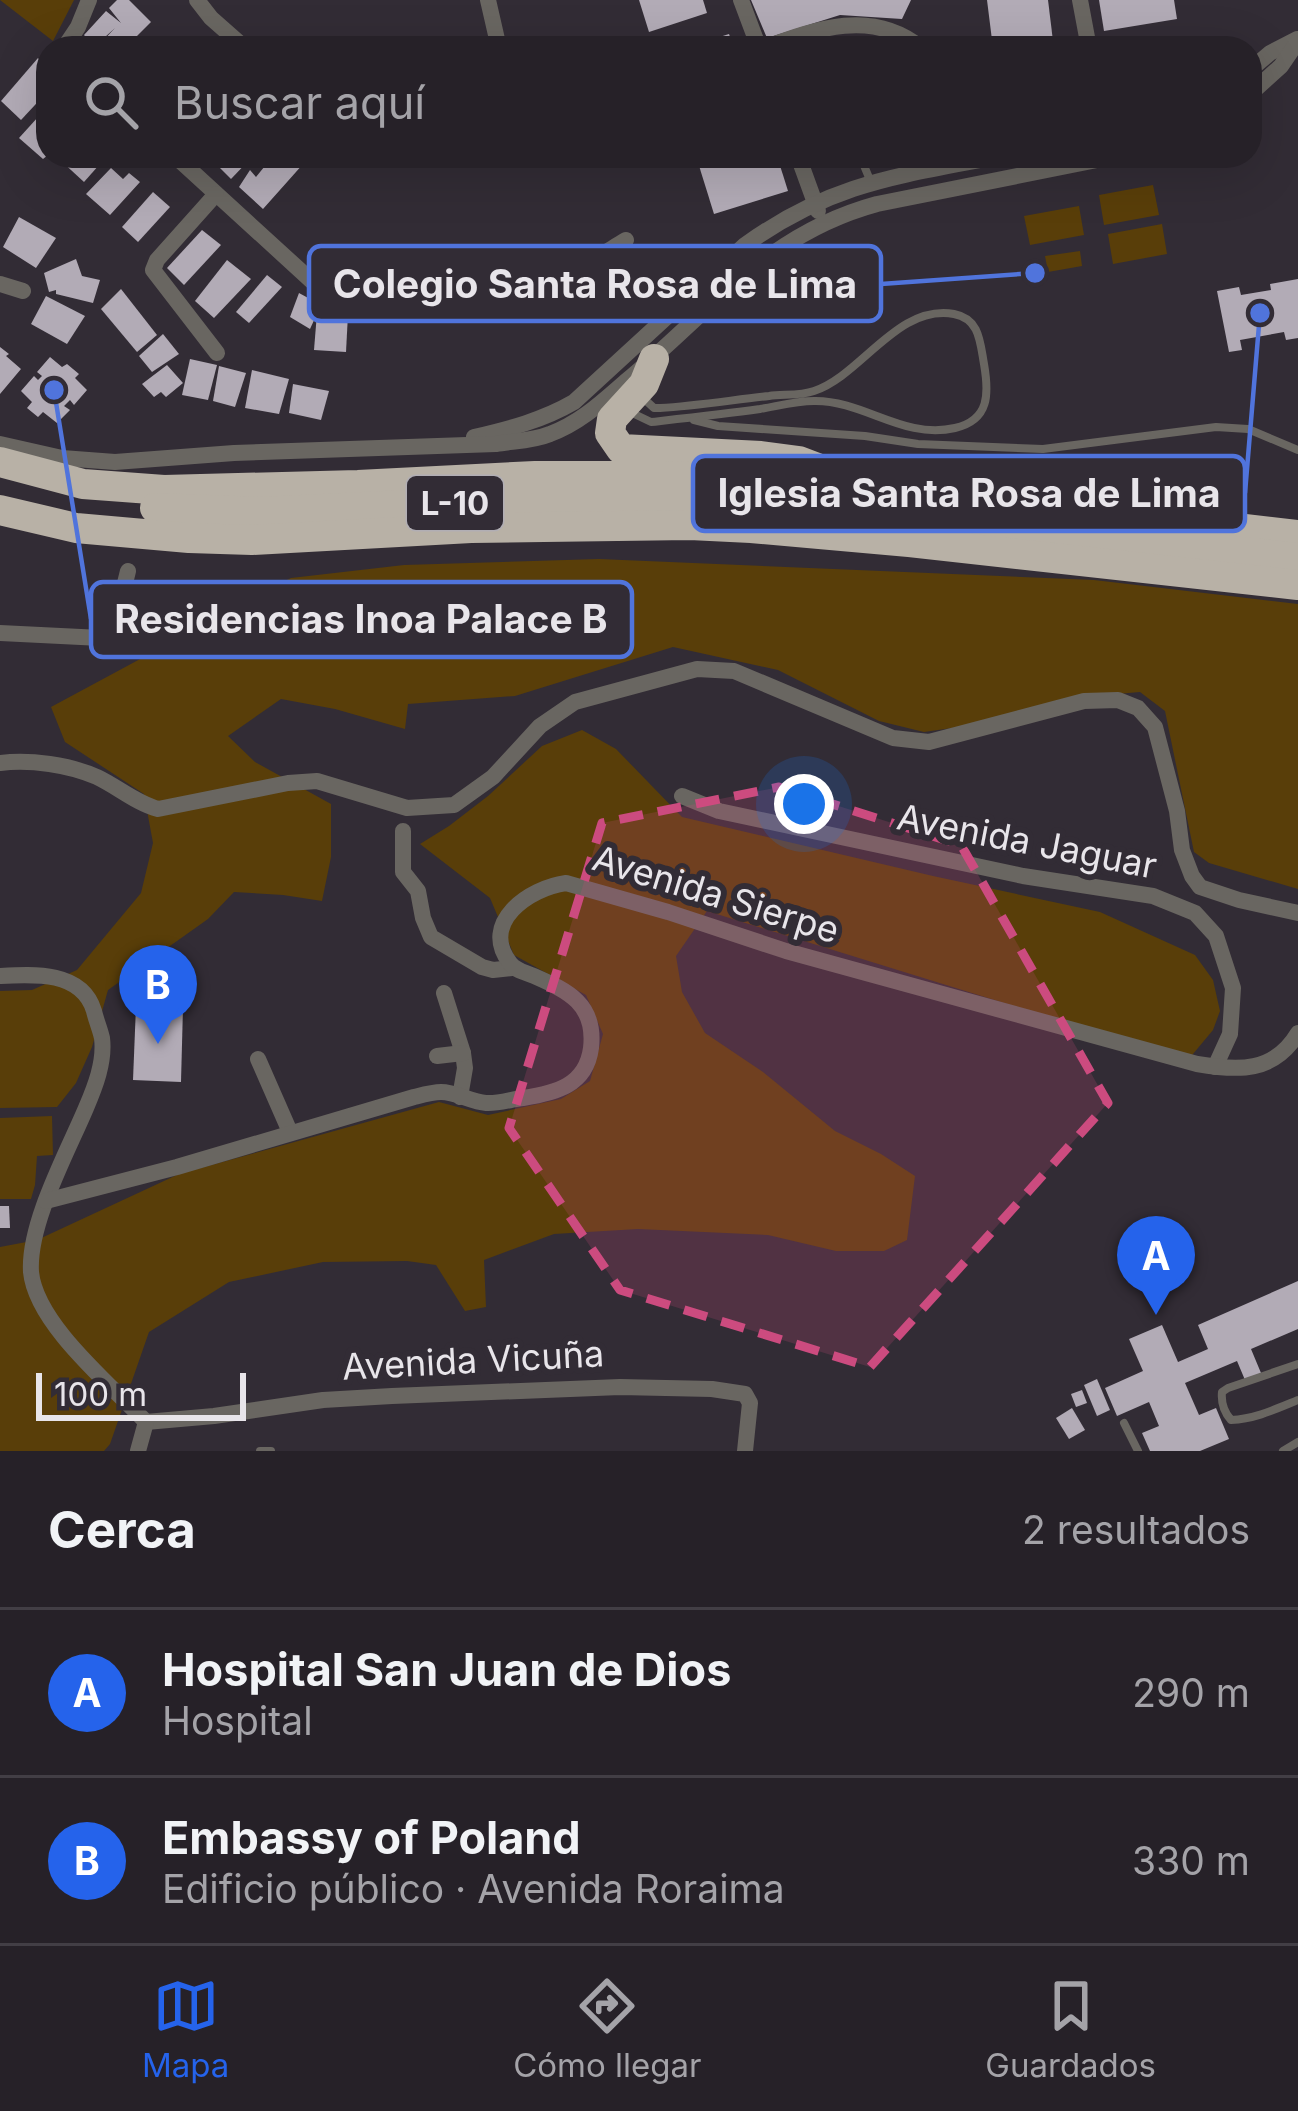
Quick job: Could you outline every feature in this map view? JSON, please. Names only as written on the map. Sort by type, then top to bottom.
[{"type":"highway","points":[[654,359],[644,384],[612,419],[610,433],[616,445],[627,452],[724,453],[799,461],[840,482]]},
{"type":"highway","points":[[0,461],[83,484],[164,490],[535,476],[840,482],[1298,535]]},
{"type":"highway","name":"L-10","points":[[0,483],[84,501],[200,512],[465,502],[749,502],[1298,585]]},
{"type":"highway","name":"L-10","points":[[0,510],[76,528],[189,538],[252,540],[470,528],[690,525],[910,529],[1298,558]]},
{"type":"street","points":[[72,36],[89,0]]},
{"type":"street","points":[[196,0],[231,36]]},
{"type":"street","points":[[488,0],[496,36]]},
{"type":"street","points":[[741,0],[757,36]]},
{"type":"street","points":[[1080,0],[1087,36]]},
{"type":"street","points":[[798,36],[852,25],[876,26],[902,36]]},
{"type":"street","points":[[1262,60],[1298,40]]},
{"type":"street","points":[[1262,83],[1298,40]]},
{"type":"street","points":[[188,168],[315,284],[357,299],[459,300],[513,294],[569,274],[626,240]]},
{"type":"street","points":[[802,168],[824,223]]},
{"type":"street","points":[[439,446],[515,428],[556,412],[774,224],[814,202],[927,168]]},
{"type":"street","points":[[0,444],[62,458],[115,462],[234,453],[496,445],[549,435],[582,418],[752,268],[806,230],[877,204],[1056,168]]},
{"type":"street","points":[[216,194],[153,270],[217,353]]},
{"type":"street","points":[[0,284],[23,291]]},
{"type":"street","points":[[0,633],[101,638],[114,628],[128,572]]},
{"type":"street","points":[[0,763],[51,765],[95,776],[158,809],[317,781],[407,808],[430,808],[454,805],[474,793],[540,726],[575,702],[697,668],[734,671],[893,738],[929,742],[1084,700],[1118,700],[1138,708],[1155,727],[1178,812],[1182,850],[1200,887],[1298,914]]},
{"type":"street","name":"Avenida Jaguar","points":[[682,796],[719,811],[1023,876],[1153,896],[1196,914],[1216,936],[1233,988],[1230,1034],[1215,1067]]},
{"type":"street","points":[[46,1201],[414,1097],[442,1092],[487,1103],[544,1094],[574,1083],[590,1050],[586,1010],[577,998],[512,968],[482,967],[431,938],[418,892],[403,872],[403,831]]},
{"type":"street","name":"Avenida Sierpe","points":[[512,968],[502,947],[507,914],[535,892],[566,883],[786,951],[1229,1070],[1261,1066],[1298,1033]]},
{"type":"street","points":[[0,976],[44,974],[71,983],[91,1002],[102,1038],[93,1090],[46,1201],[32,1254],[32,1276],[42,1308],[64,1338],[146,1422],[138,1451]]},
{"type":"street","points":[[444,993],[463,1053],[460,1096]]},
{"type":"street","points":[[437,1056],[463,1053]]},
{"type":"street","points":[[258,1059],[290,1132]]},
{"type":"street","name":"Avenida Vicuña","points":[[146,1422],[323,1400],[620,1387],[712,1389],[745,1394],[750,1403],[746,1451]]},
{"type":"lane","points":[[865,168],[870,182]]},
{"type":"lane","points":[[939,314],[956,314],[979,331],[988,389],[980,416],[959,428],[924,431],[848,405],[814,401],[651,422],[630,399],[660,408],[813,392],[842,376],[903,325],[939,314]]},
{"type":"lane","points":[[687,418],[718,426],[918,444],[1043,449],[1216,427],[1247,430],[1298,450]]},
{"type":"lane","points":[[918,444],[924,431]]},
{"type":"lane","points":[[1298,1364],[1228,1388],[1221,1398],[1232,1420],[1298,1400]]},
{"type":"lane","points":[[1124,1424],[1138,1451]]},
{"type":"lane","points":[[1283,1451],[1298,1442]]},
{"type":"lane","points":[[260,1451],[271,1451]]},
{"type":"highlighted area","points":[[779,787],[961,845],[1108,1103],[870,1367],[620,1290],[509,1128],[602,823]]},
{"type":"shaded area","points":[[0,0],[74,0],[56,36],[47,36]]},
{"type":"shaded area","points":[[1153,185],[1159,215],[1104,225],[1099,195]]},
{"type":"shaded area","points":[[1079,206],[1084,235],[1030,245],[1024,216]]},
{"type":"shaded area","points":[[1162,224],[1167,254],[1113,264],[1108,234]]},
{"type":"shaded area","points":[[1080,251],[1082,266],[1048,272],[1045,256]]},
{"type":"shaded area","points":[[599,559],[1094,580],[1298,604],[1298,889],[1209,863],[1194,852],[1165,711],[1140,692],[1082,697],[1001,721],[924,732],[879,721],[778,670],[673,647],[515,696],[408,704],[405,729],[281,699],[228,736],[255,762],[331,804],[331,857],[322,901],[234,892],[208,919],[108,990],[92,1047],[76,1083],[57,1107],[0,1108],[0,991],[32,990],[77,970],[141,893],[153,843],[144,794],[65,742],[51,707],[142,658],[191,655],[217,633],[235,604],[291,578],[404,565]]},
{"type":"shaded area","points":[[582,730],[616,749],[682,817],[1100,912],[1195,955],[1213,980],[1220,1011],[1213,1030],[1188,1060],[707,911],[676,956],[682,992],[705,1033],[763,1072],[835,1131],[915,1176],[907,1240],[884,1251],[836,1251],[768,1235],[638,1229],[554,1234],[484,1260],[486,1307],[465,1311],[436,1265],[407,1261],[323,1262],[229,1282],[149,1332],[104,1451],[0,1451],[0,1247],[37,1240],[179,1174],[439,1102],[488,1115],[561,1099],[590,1081],[603,1034],[586,995],[514,955],[490,898],[420,844],[488,796],[542,746]]},
{"type":"shaded area","points":[[52,1116],[53,1155],[37,1156],[31,1199],[0,1199],[0,1118]]},
{"type":"building","points":[[117,0],[129,0],[151,22],[137,36],[107,36],[115,28],[106,36],[85,36],[106,11],[121,23],[109,8]]},
{"type":"building","points":[[639,0],[703,0],[707,13],[649,32]]},
{"type":"building","points":[[751,0],[911,0],[902,19],[840,15],[766,36]]},
{"type":"building","points":[[987,0],[1048,0],[1052,36],[992,36]]},
{"type":"building","points":[[1099,0],[1174,0],[1177,19],[1104,31]]},
{"type":"building","points":[[36,60],[36,104],[21,120],[1,101]]},
{"type":"building","points":[[36,119],[36,153],[19,138]]},
{"type":"building","points":[[69,168],[96,168],[84,182]]},
{"type":"building","points":[[111,168],[123,179],[129,173],[140,182],[110,215],[86,194]]},
{"type":"building","points":[[220,168],[242,168],[231,179]]},
{"type":"building","points":[[263,168],[300,168],[263,209],[239,187],[250,170],[256,177]]},
{"type":"building","points":[[700,168],[781,168],[788,191],[714,214]]},
{"type":"building","points":[[153,192],[170,207],[138,242],[122,227]]},
{"type":"building","points":[[19,217],[56,238],[36,268],[3,247]]},
{"type":"building","points":[[202,230],[221,245],[184,285],[167,268]]},
{"type":"building","points":[[76,259],[82,276],[100,280],[93,303],[56,294],[56,290],[49,292],[44,273]]},
{"type":"building","points":[[227,260],[251,279],[214,318],[195,301]]},
{"type":"building","points":[[267,275],[282,287],[249,323],[236,312]]},
{"type":"building","points":[[1298,279],[1298,338],[1286,340],[1284,332],[1240,340],[1242,350],[1229,352],[1217,291],[1239,287],[1241,295]]},
{"type":"building","points":[[121,289],[157,335],[137,352],[101,309]]},
{"type":"building","points":[[299,293],[321,305],[310,329],[290,317]]},
{"type":"building","points":[[46,296],[85,316],[67,344],[31,324]]},
{"type":"building","points":[[317,313],[348,314],[346,352],[314,350]]},
{"type":"building","points":[[163,334],[179,354],[152,372],[139,356]]},
{"type":"building","points":[[0,347],[21,369],[0,394]]},
{"type":"building","points":[[50,357],[79,374],[75,378],[87,390],[74,405],[70,400],[64,406],[70,410],[57,423],[27,408],[32,402],[21,391],[34,376],[38,380],[42,376],[37,372]]},
{"type":"building","points":[[190,359],[217,365],[208,400],[182,395]]},
{"type":"building","points":[[167,365],[183,383],[166,397],[161,392],[154,397],[142,384]]},
{"type":"building","points":[[219,366],[246,373],[235,407],[213,401]]},
{"type":"building","points":[[252,370],[289,379],[279,414],[245,408]]},
{"type":"building","points":[[293,384],[329,391],[321,420],[289,413]]},
{"type":"building","points":[[136,1006],[183,1007],[181,1082],[133,1080]]},
{"type":"building","points":[[0,1206],[9,1206],[10,1228],[0,1228]]},
{"type":"building","points":[[1298,1281],[1298,1329],[1251,1349],[1261,1373],[1245,1380],[1237,1361],[1185,1383],[1199,1415],[1216,1408],[1229,1439],[1200,1451],[1150,1451],[1142,1433],[1159,1426],[1149,1402],[1117,1416],[1105,1388],[1143,1371],[1129,1339],[1162,1325],[1178,1362],[1208,1349],[1198,1325]]},
{"type":"building","points":[[1097,1379],[1110,1410],[1097,1416],[1084,1385]]},
{"type":"building","points":[[1082,1390],[1087,1403],[1076,1407],[1071,1394]]},
{"type":"building","points":[[1072,1408],[1085,1430],[1069,1439],[1056,1418]]},
{"type":"place","name":"Colegio Santa Rosa de Lima","points":[[1035,273]]},
{"type":"place","name":"Iglesia Santa Rosa de Lima","points":[[1260,313]]},
{"type":"place","name":"Residencias Inoa Palace B","points":[[54,390]]},
{"type":"place","name":"Embassy of Poland","points":[[158,1044]]},
{"type":"place","name":"Hospital San Juan de Dios","points":[[1156,1315]]}]
